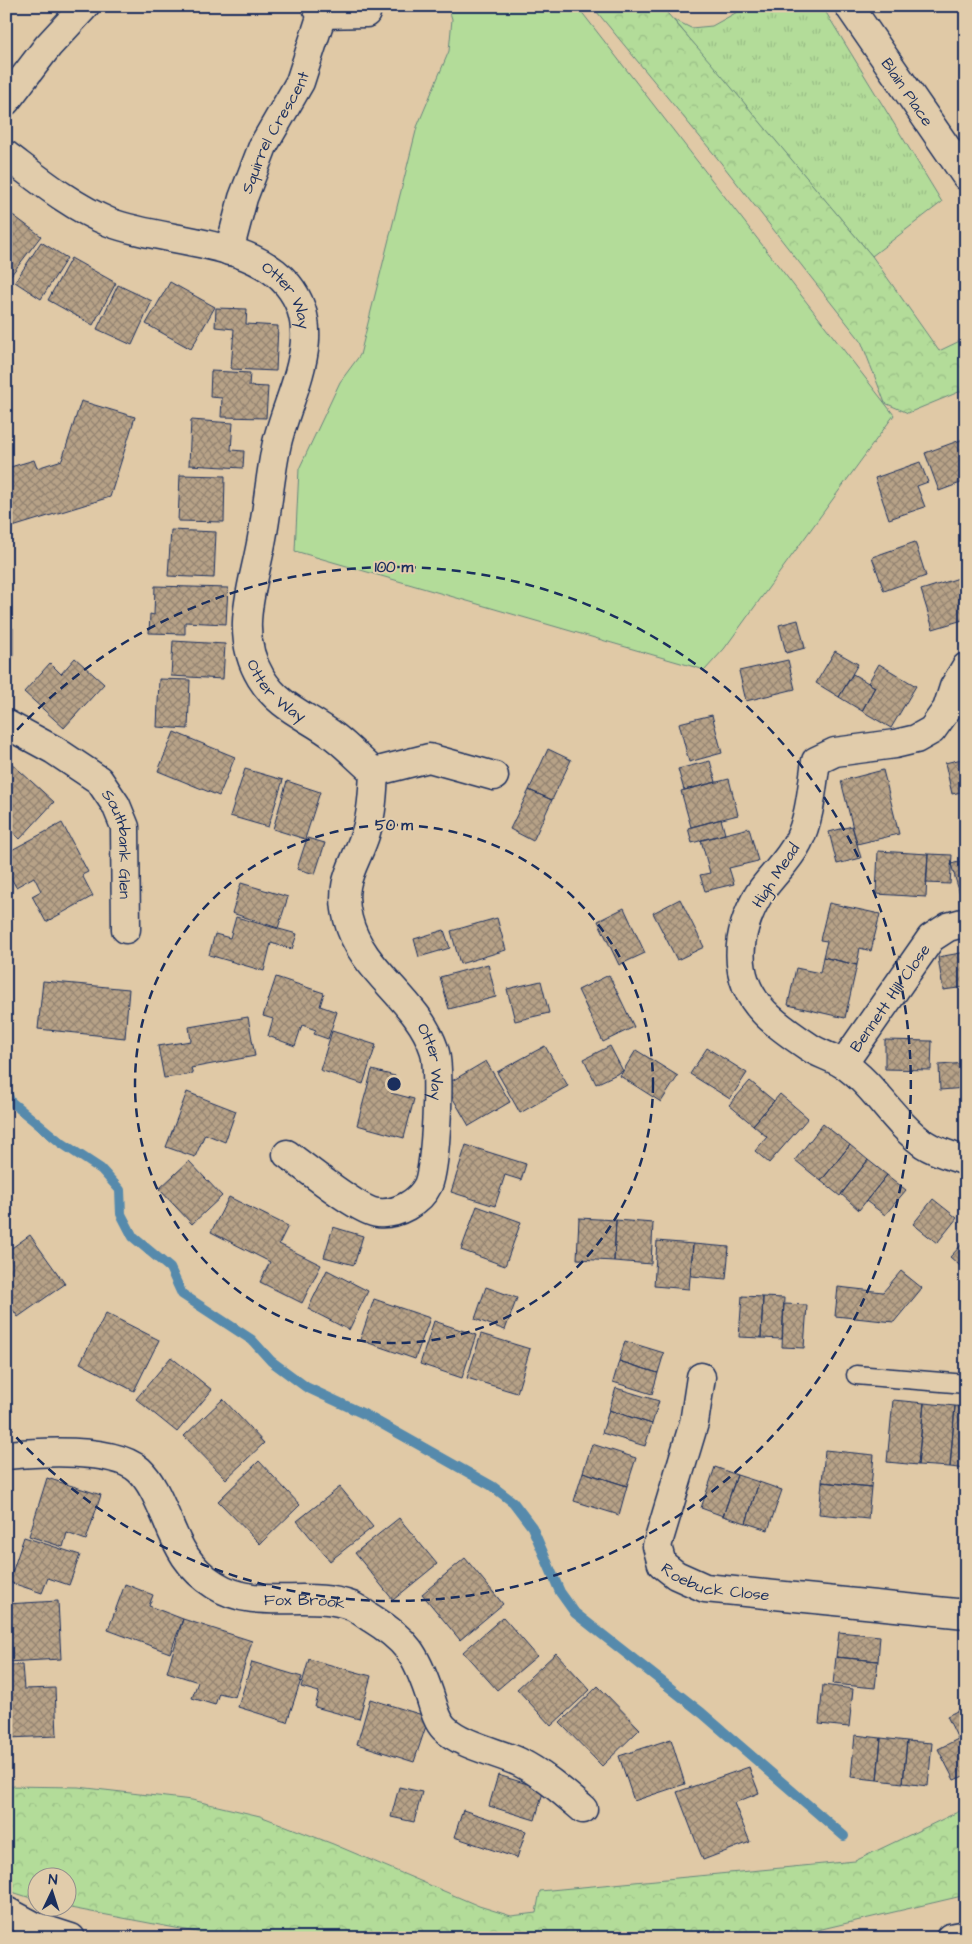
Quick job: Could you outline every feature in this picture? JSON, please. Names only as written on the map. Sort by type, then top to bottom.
[{"type":"street","points":[[6,101],[48,46],[85,6]]},
{"type":"street","name":"Blain Place","points":[[849,6],[966,176]]},
{"type":"street","name":"Squirrel Crescent","points":[[229,250],[243,198],[263,146],[300,82],[319,10],[366,13]]},
{"type":"street","name":"Otter Way","points":[[6,155],[80,207],[108,221],[136,231],[229,250],[259,262],[275,272],[288,285],[304,317],[304,356],[277,442],[262,539],[248,594],[246,617],[251,655],[259,676],[270,692],[286,707],[335,737],[374,772],[372,803],[366,832],[348,873],[345,892],[347,917],[354,941],[377,973],[406,1003],[421,1022],[435,1051],[437,1080],[432,1159],[428,1185],[412,1202],[396,1212],[377,1213],[360,1205],[287,1154]]},
{"type":"street","name":"High Mead","points":[[966,666],[954,687],[947,709],[932,730],[916,739],[895,744],[835,752],[816,761],[812,792],[799,840],[789,857],[760,894],[740,940],[739,962],[745,982],[754,1001],[765,1013],[810,1048],[843,1064],[860,1078],[924,1144],[966,1161]]},
{"type":"street","name":"Southbank Glen","points":[[6,724],[54,750],[99,780],[116,804],[125,826],[126,929]]},
{"type":"street","points":[[374,772],[429,758],[494,776]]},
{"type":"street","name":"Bennett Hill Close","points":[[843,1064],[931,938],[948,927],[966,922]]},
{"type":"street","name":"Roebuck Close","points":[[700,1377],[694,1423],[657,1546],[662,1564],[676,1575],[704,1588],[966,1614]]},
{"type":"street","name":"Fox Brook","points":[[6,1455],[46,1452],[94,1455],[119,1460],[139,1470],[150,1485],[179,1550],[192,1567],[215,1585],[237,1595],[270,1600],[325,1601],[351,1606],[384,1626],[408,1646],[416,1659],[442,1726],[452,1735],[520,1763],[549,1780],[583,1809]]},
{"type":"street","points":[[6,1911],[34,1926],[71,1938]]},
{"type":"street","points":[[6,1925],[34,1926]]},
{"type":"street","points":[[950,1938],[966,1935]]},
{"type":"lane","points":[[856,1375],[966,1384]]},
{"type":"green space","points":[[448,6],[577,6],[894,415],[724,649],[705,670],[295,551],[299,469],[340,382],[360,355],[417,127],[449,51],[452,19]]},
{"type":"green space","points":[[592,6],[661,6],[872,256],[939,351],[966,338],[966,389],[908,413],[885,403],[861,341],[714,154]]},
{"type":"green space","points":[[748,6],[822,6],[942,202],[872,256],[673,19],[691,28],[712,26]]},
{"type":"green space","points":[[6,1786],[78,1787],[192,1800],[260,1816],[333,1844],[479,1906],[511,1916],[536,1913],[540,1891],[855,1861],[966,1808],[966,1895],[777,1938],[228,1938],[78,1909],[78,1866],[28,1866],[28,1897],[6,1890]]},
{"type":"building","points":[[6,210],[41,236],[8,279],[6,277]]},
{"type":"building","points":[[41,242],[67,258],[41,299],[15,282]]},
{"type":"building","points":[[71,258],[116,283],[93,325],[48,300]]},
{"type":"building","points":[[170,282],[215,307],[191,349],[146,324]]},
{"type":"building","points":[[118,285],[152,301],[132,345],[97,329]]},
{"type":"building","points":[[216,308],[247,309],[246,324],[278,326],[276,371],[231,369],[234,329],[215,327]]},
{"type":"building","points":[[211,371],[250,373],[249,386],[268,387],[266,418],[221,417],[222,398],[210,397]]},
{"type":"building","points":[[81,401],[135,417],[110,497],[6,529],[6,476],[10,475],[7,468],[34,460],[37,468],[62,460]]},
{"type":"building","points":[[191,420],[233,423],[231,450],[244,451],[243,468],[189,465]]},
{"type":"building","points":[[966,438],[966,481],[939,491],[925,453]]},
{"type":"building","points":[[920,462],[928,482],[917,486],[925,507],[889,519],[875,478]]},
{"type":"building","points":[[180,475],[225,476],[224,522],[178,521]]},
{"type":"building","points":[[171,530],[216,532],[214,578],[168,576]]},
{"type":"building","points":[[915,542],[926,576],[884,591],[872,557]]},
{"type":"building","points":[[959,578],[966,599],[966,619],[933,629],[921,590]]},
{"type":"building","points":[[155,586],[228,588],[226,624],[185,622],[185,634],[149,633],[150,614],[154,615]]},
{"type":"building","points":[[798,620],[805,648],[786,653],[779,625]]},
{"type":"building","points":[[6,628],[13,628],[13,659],[6,659]]},
{"type":"building","points":[[173,641],[225,644],[223,679],[171,676]]},
{"type":"building","points":[[835,651],[858,664],[839,697],[816,683]]},
{"type":"building","points":[[75,658],[104,684],[64,728],[24,692],[50,663],[61,674]]},
{"type":"building","points":[[788,660],[795,689],[746,701],[739,671]]},
{"type":"building","points":[[879,664],[916,686],[891,728],[862,711],[875,687],[868,683]]},
{"type":"building","points":[[853,674],[875,687],[862,711],[839,697]]},
{"type":"building","points":[[159,679],[190,680],[188,729],[157,727]]},
{"type":"building","points":[[712,715],[722,753],[689,762],[679,723]]},
{"type":"building","points":[[174,732],[235,757],[219,796],[158,771]]},
{"type":"building","points":[[548,749],[571,760],[552,800],[529,790]]},
{"type":"building","points":[[966,758],[966,791],[952,794],[945,763]]},
{"type":"building","points":[[9,761],[54,802],[20,839],[6,826],[6,764]]},
{"type":"building","points":[[710,761],[716,782],[684,790],[678,769]]},
{"type":"building","points":[[245,769],[283,780],[268,827],[230,816]]},
{"type":"building","points":[[883,770],[899,834],[857,844],[841,781]]},
{"type":"building","points":[[729,779],[738,815],[691,827],[681,791]]},
{"type":"building","points":[[287,781],[320,792],[305,839],[273,829]]},
{"type":"building","points":[[529,790],[552,800],[533,841],[510,829]]},
{"type":"building","points":[[721,819],[725,834],[692,843],[688,828]]},
{"type":"building","points":[[62,823],[88,872],[82,875],[93,896],[46,922],[32,896],[41,891],[34,877],[16,887],[6,869],[6,853]]},
{"type":"building","points":[[852,826],[861,858],[837,864],[829,832]]},
{"type":"building","points":[[749,828],[758,861],[729,868],[734,884],[705,891],[700,875],[710,873],[701,840]]},
{"type":"building","points":[[307,838],[325,843],[315,874],[297,869]]},
{"type":"building","points":[[878,851],[928,854],[926,897],[876,894]]},
{"type":"building","points":[[928,854],[952,855],[950,884],[926,883]]},
{"type":"building","points":[[966,860],[966,895],[961,897],[951,864]]},
{"type":"building","points":[[241,883],[288,897],[278,928],[232,913]]},
{"type":"building","points":[[680,899],[704,947],[677,960],[653,913]]},
{"type":"building","points":[[829,903],[880,914],[871,951],[860,948],[857,965],[823,957],[827,941],[820,940]]},
{"type":"building","points":[[624,908],[645,953],[619,965],[598,921]]},
{"type":"building","points":[[236,917],[297,934],[292,949],[271,943],[264,971],[209,955],[215,934],[230,938]]},
{"type":"building","points":[[497,918],[506,950],[460,964],[451,931]]},
{"type":"building","points":[[444,930],[450,948],[419,957],[414,939]]},
{"type":"building","points":[[966,952],[966,987],[943,990],[938,957]]},
{"type":"building","points":[[823,957],[857,965],[845,1018],[788,1005],[796,968],[820,973]]},
{"type":"building","points":[[488,964],[496,997],[449,1009],[440,977]]},
{"type":"building","points":[[609,975],[634,1027],[603,1042],[578,990]]},
{"type":"building","points":[[276,977],[324,993],[320,1006],[337,1012],[328,1039],[314,1034],[316,1030],[302,1025],[295,1046],[268,1036],[273,1019],[263,1016]]},
{"type":"building","points":[[43,981],[129,989],[125,1038],[38,1029]]},
{"type":"building","points":[[541,981],[549,1013],[515,1021],[507,989]]},
{"type":"building","points":[[248,1017],[255,1056],[191,1068],[193,1074],[164,1078],[158,1046],[191,1041],[189,1027]]},
{"type":"building","points":[[332,1031],[376,1045],[363,1084],[320,1070]]},
{"type":"building","points":[[885,1040],[932,1041],[931,1070],[885,1069]]},
{"type":"building","points":[[545,1046],[568,1086],[520,1113],[497,1072]]},
{"type":"building","points":[[610,1046],[623,1071],[596,1084],[584,1059]]},
{"type":"building","points":[[707,1048],[747,1073],[730,1099],[690,1074]]},
{"type":"building","points":[[636,1050],[678,1076],[661,1102],[620,1076]]},
{"type":"building","points":[[486,1061],[510,1102],[469,1126],[445,1085]]},
{"type":"building","points":[[966,1063],[966,1088],[940,1090],[939,1065]]},
{"type":"building","points":[[372,1070],[395,1076],[391,1093],[414,1099],[404,1138],[357,1125]]},
{"type":"building","points":[[750,1081],[774,1101],[753,1125],[729,1105]]},
{"type":"building","points":[[187,1092],[236,1111],[225,1142],[205,1134],[195,1157],[166,1147]]},
{"type":"building","points":[[780,1094],[808,1118],[769,1163],[755,1151],[767,1137],[753,1125]]},
{"type":"building","points":[[823,1124],[850,1145],[821,1181],[795,1160]]},
{"type":"building","points":[[466,1145],[526,1164],[521,1180],[505,1175],[495,1206],[451,1192]]},
{"type":"building","points":[[850,1145],[868,1160],[840,1196],[821,1181]]},
{"type":"building","points":[[868,1160],[887,1175],[859,1210],[841,1194]]},
{"type":"building","points":[[189,1161],[222,1196],[192,1224],[159,1189]]},
{"type":"building","points":[[887,1175],[906,1190],[885,1215],[866,1201]]},
{"type":"building","points":[[229,1197],[288,1226],[279,1244],[321,1265],[302,1303],[260,1282],[270,1262],[211,1232]]},
{"type":"building","points":[[933,1199],[957,1218],[937,1243],[913,1224]]},
{"type":"building","points":[[477,1206],[521,1222],[505,1266],[461,1250]]},
{"type":"building","points":[[579,1218],[616,1220],[614,1261],[577,1259]]},
{"type":"building","points":[[616,1220],[653,1223],[651,1264],[614,1261]]},
{"type":"building","points":[[333,1227],[363,1236],[354,1265],[324,1257]]},
{"type":"building","points":[[30,1235],[65,1284],[18,1317],[6,1300],[6,1252]]},
{"type":"building","points":[[966,1240],[966,1271],[950,1257]]},
{"type":"building","points":[[657,1241],[693,1244],[689,1289],[654,1286]]},
{"type":"building","points":[[693,1244],[729,1247],[726,1279],[691,1276]]},
{"type":"building","points":[[327,1270],[368,1291],[349,1330],[308,1309]]},
{"type":"building","points":[[901,1271],[922,1288],[894,1322],[835,1316],[838,1287],[883,1292]]},
{"type":"building","points":[[486,1287],[517,1298],[505,1330],[475,1319]]},
{"type":"building","points":[[742,1296],[763,1297],[761,1338],[739,1337]]},
{"type":"building","points":[[763,1297],[784,1298],[782,1339],[761,1338]]},
{"type":"building","points":[[374,1299],[430,1318],[415,1359],[360,1340]]},
{"type":"building","points":[[784,1304],[807,1305],[804,1348],[782,1347]]},
{"type":"building","points":[[106,1313],[159,1340],[134,1391],[80,1363]]},
{"type":"building","points":[[434,1321],[476,1335],[462,1378],[420,1364]]},
{"type":"building","points":[[481,1334],[530,1349],[517,1393],[467,1378]]},
{"type":"building","points":[[625,1341],[664,1353],[658,1373],[619,1361]]},
{"type":"building","points":[[171,1357],[212,1390],[177,1432],[136,1399]]},
{"type":"building","points":[[619,1361],[658,1373],[652,1394],[613,1382]]},
{"type":"building","points":[[616,1388],[659,1401],[652,1424],[609,1410]]},
{"type":"building","points":[[223,1399],[264,1443],[226,1479],[184,1436]]},
{"type":"building","points":[[893,1400],[924,1403],[918,1465],[887,1462]]},
{"type":"building","points":[[924,1403],[955,1406],[950,1467],[918,1465]]},
{"type":"building","points":[[955,1406],[966,1407],[966,1469],[950,1467]]},
{"type":"building","points":[[609,1410],[652,1424],[645,1446],[602,1433]]},
{"type":"building","points":[[592,1444],[636,1458],[627,1486],[583,1472]]},
{"type":"building","points":[[825,1450],[874,1455],[871,1487],[822,1482]]},
{"type":"building","points":[[259,1461],[300,1505],[260,1544],[218,1501]]},
{"type":"building","points":[[715,1467],[737,1475],[723,1516],[701,1508]]},
{"type":"building","points":[[583,1472],[627,1486],[619,1515],[574,1501]]},
{"type":"building","points":[[737,1475],[759,1482],[746,1523],[723,1516]]},
{"type":"building","points":[[47,1478],[101,1495],[86,1540],[67,1533],[63,1547],[29,1536]]},
{"type":"building","points":[[759,1482],[782,1490],[768,1530],[746,1523]]},
{"type":"building","points":[[822,1482],[871,1487],[868,1519],[819,1514]]},
{"type":"building","points":[[340,1487],[373,1527],[330,1561],[297,1521]]},
{"type":"building","points":[[399,1518],[437,1564],[393,1600],[355,1553]]},
{"type":"building","points":[[24,1537],[80,1555],[69,1585],[48,1578],[42,1593],[9,1582]]},
{"type":"building","points":[[465,1558],[503,1604],[460,1640],[422,1594]]},
{"type":"building","points":[[125,1584],[153,1595],[149,1606],[183,1619],[170,1653],[108,1630]]},
{"type":"building","points":[[58,1601],[61,1659],[6,1662],[6,1604]]},
{"type":"building","points":[[503,1617],[537,1656],[497,1690],[463,1652]]},
{"type":"building","points":[[183,1619],[252,1641],[235,1697],[219,1693],[215,1705],[192,1698],[198,1682],[167,1672]]},
{"type":"building","points":[[839,1632],[880,1636],[878,1661],[836,1657]]},
{"type":"building","points":[[556,1653],[590,1690],[551,1726],[517,1689]]},
{"type":"building","points":[[836,1657],[878,1661],[875,1688],[833,1684]]},
{"type":"building","points":[[309,1659],[371,1676],[359,1719],[315,1707],[319,1692],[301,1687]]},
{"type":"building","points":[[252,1662],[302,1677],[287,1722],[238,1707]]},
{"type":"building","points":[[6,1665],[22,1665],[24,1689],[55,1688],[57,1736],[8,1738]]},
{"type":"building","points":[[823,1685],[853,1689],[849,1727],[819,1724]]},
{"type":"building","points":[[598,1686],[640,1729],[602,1766],[560,1723]]},
{"type":"building","points":[[370,1699],[429,1717],[414,1762],[357,1744]]},
{"type":"building","points":[[963,1708],[966,1713],[966,1775],[954,1780],[938,1749],[958,1739],[947,1716]]},
{"type":"building","points":[[855,1735],[881,1738],[877,1780],[851,1777]]},
{"type":"building","points":[[881,1738],[907,1741],[903,1783],[877,1780]]},
{"type":"building","points":[[671,1739],[685,1784],[634,1801],[619,1756]]},
{"type":"building","points":[[907,1741],[932,1743],[928,1786],[903,1783]]},
{"type":"building","points":[[749,1767],[759,1793],[734,1803],[750,1842],[703,1860],[677,1792]]},
{"type":"building","points":[[498,1775],[544,1789],[535,1820],[489,1806]]},
{"type":"building","points":[[399,1787],[422,1792],[414,1822],[391,1817]]},
{"type":"building","points":[[463,1810],[526,1831],[517,1858],[454,1837]]},
{"type":"waterway","points":[[6,1089],[10,1101],[60,1142],[101,1169],[120,1190],[121,1214],[133,1237],[170,1268],[182,1294],[252,1340],[271,1361],[306,1387],[364,1414],[492,1486],[513,1502],[532,1527],[560,1592],[575,1613],[702,1713],[844,1836]]}]
